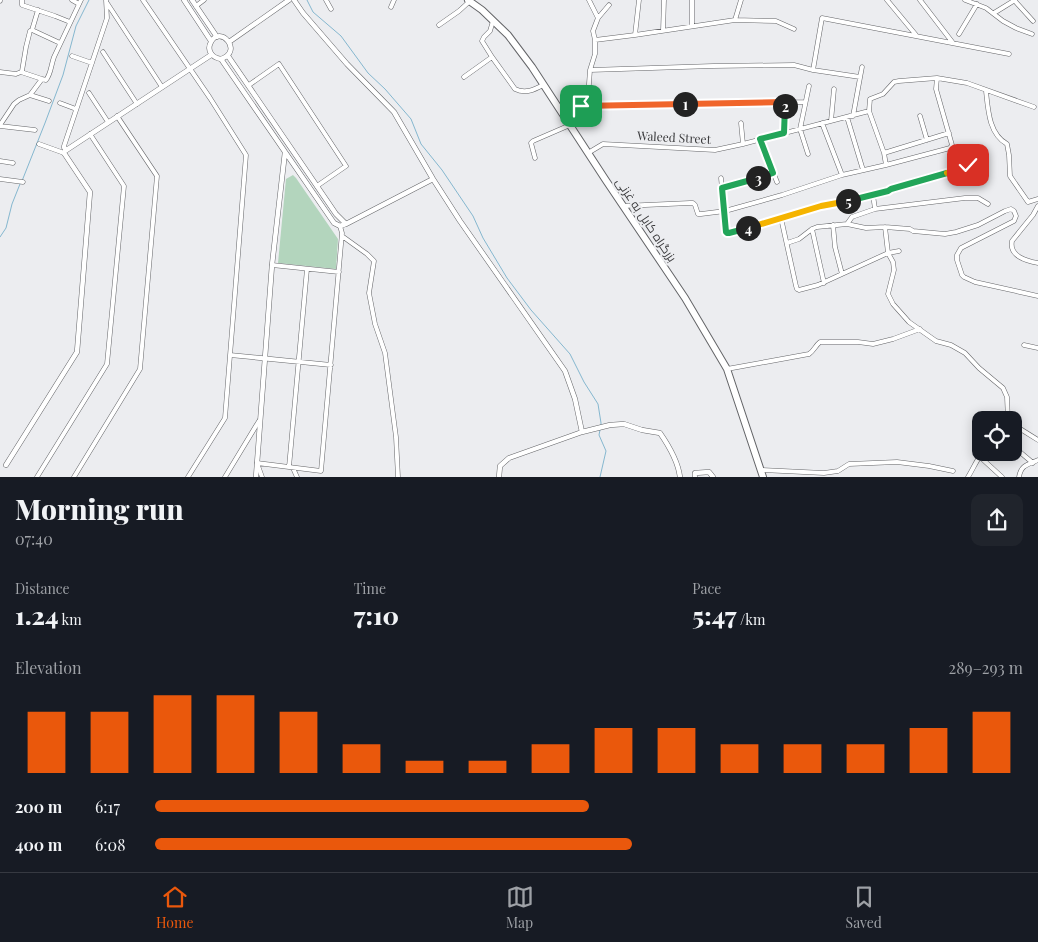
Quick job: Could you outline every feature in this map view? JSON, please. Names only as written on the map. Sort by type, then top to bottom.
[{"type":"highway","name":"بزرگراه کابل به غزنی","points":[[469,0],[508,35],[685,298],[727,369],[762,474]]},
{"type":"street","points":[[22,0],[22,5],[70,22]]},
{"type":"street","points":[[0,72],[16,74],[21,72],[42,79],[48,79],[60,43],[80,2],[72,0]]},
{"type":"street","points":[[143,0],[246,155],[225,418],[188,477]]},
{"type":"street","points":[[184,0],[211,41]]},
{"type":"street","points":[[192,0],[217,37]]},
{"type":"street","points":[[196,6],[204,0]]},
{"type":"street","points":[[229,42],[289,0]]},
{"type":"street","points":[[294,0],[347,64],[394,112],[460,221],[565,371],[575,399],[582,432]]},
{"type":"street","points":[[326,0],[331,9]]},
{"type":"street","points":[[391,8],[394,0]]},
{"type":"street","points":[[439,26],[459,11],[469,0]]},
{"type":"street","points":[[589,0],[598,18]]},
{"type":"street","points":[[636,35],[639,0]]},
{"type":"street","points":[[663,31],[664,0]]},
{"type":"street","points":[[692,0],[692,26]]},
{"type":"street","points":[[735,20],[741,0]]},
{"type":"street","points":[[887,0],[916,36]]},
{"type":"street","points":[[920,0],[953,43]]},
{"type":"street","points":[[965,0],[986,8],[1016,28],[1032,34]]},
{"type":"street","points":[[994,13],[1015,0],[1033,21]]},
{"type":"street","points":[[106,1],[162,87]]},
{"type":"street","points":[[6,465],[77,352],[90,192],[64,146],[107,15],[106,1]]},
{"type":"street","points":[[959,34],[977,4]]},
{"type":"street","points":[[565,118],[581,106],[588,97],[590,70],[595,54],[593,31],[598,18],[609,5]]},
{"type":"street","points":[[21,72],[30,32],[38,10]]},
{"type":"street","points":[[813,70],[822,18],[1009,54]]},
{"type":"street","points":[[595,40],[735,20],[776,21],[794,29]]},
{"type":"street","points":[[493,21],[490,31],[482,41],[517,90],[526,92],[543,85]]},
{"type":"street","points":[[32,30],[60,43]]},
{"type":"street","points":[[217,37],[224,38],[229,42],[231,49],[228,56],[221,59],[211,55],[209,48],[211,41],[217,37]]},
{"type":"street","points":[[103,52],[137,104]]},
{"type":"street","points":[[66,151],[211,55]]},
{"type":"street","points":[[72,56],[92,63]]},
{"type":"street","points":[[228,56],[336,214],[346,224]]},
{"type":"street","points":[[464,76],[492,57]]},
{"type":"street","points":[[221,59],[334,223],[340,226],[346,224],[433,179]]},
{"type":"street","points":[[248,85],[278,64],[346,166],[317,186]]},
{"type":"street","points":[[590,70],[794,65],[813,70],[860,77]]},
{"type":"street","points":[[853,116],[862,68]]},
{"type":"street","points":[[623,206],[690,202],[695,205],[698,214],[725,211],[842,175],[950,148],[952,145],[936,89],[937,78]]},
{"type":"street","points":[[886,165],[884,153],[869,111],[870,99],[883,94],[894,82],[937,78],[967,84],[1034,107]]},
{"type":"street","points":[[35,130],[0,126],[14,104],[30,95],[42,79]]},
{"type":"street","points":[[808,154],[800,129],[809,86]]},
{"type":"street","points":[[831,121],[834,89]]},
{"type":"street","points":[[986,91],[995,134],[1007,144],[1010,176],[1028,202],[1038,199]]},
{"type":"street","points":[[90,93],[108,122]]},
{"type":"street","points":[[30,95],[49,101]]},
{"type":"street","points":[[784,133],[785,102]]},
{"type":"street","points":[[581,106],[805,102]]},
{"type":"street","points":[[60,103],[76,109]]},
{"type":"street","name":"Waleed Street","points":[[588,153],[603,144],[715,150],[869,111]]},
{"type":"street","points":[[74,477],[140,369],[157,176],[117,116]]},
{"type":"street","points":[[920,116],[927,140]]},
{"type":"street","points":[[846,117],[863,170]]},
{"type":"street","points":[[741,123],[743,144]]},
{"type":"street","points":[[822,123],[842,175]]},
{"type":"street","points":[[535,158],[531,143],[533,141],[570,125]]},
{"type":"street","points":[[884,153],[949,133]]},
{"type":"street","points":[[37,477],[107,364],[124,186],[90,134]]},
{"type":"street","points":[[760,139],[776,182]]},
{"type":"street","points":[[40,144],[66,151]]},
{"type":"street","points":[[256,477],[272,265],[285,152]]},
{"type":"street","points":[[721,178],[727,233],[821,206],[873,195],[942,175],[968,165],[977,157]]},
{"type":"street","points":[[0,161],[13,164]]},
{"type":"street","points":[[722,188],[773,173]]},
{"type":"street","points":[[0,179],[23,182]]},
{"type":"street","points":[[873,195],[875,209]]},
{"type":"street","points":[[847,224],[852,217],[875,209],[965,198],[978,198],[988,204]]},
{"type":"street","points":[[1038,206],[1011,245],[1014,253],[1029,261],[1038,262]]},
{"type":"street","points":[[787,243],[799,239],[817,226],[847,224],[866,228],[885,227],[910,229],[913,232],[945,234],[978,225],[1011,209],[1016,214],[1015,219],[965,245],[959,250],[957,260],[962,275],[966,278],[975,282],[1038,296]]},
{"type":"street","points":[[781,218],[797,289],[799,290],[818,286],[888,253],[899,251]]},
{"type":"street","points":[[833,225],[835,247],[842,274]]},
{"type":"street","points":[[257,464],[321,471],[342,236],[340,226]]},
{"type":"street","points":[[885,227],[888,253],[893,262],[894,270],[888,294],[893,304],[910,322],[936,341],[950,345],[965,353],[979,368],[1003,388],[1008,397],[1008,411]]},
{"type":"street","points":[[812,229],[824,283]]},
{"type":"street","points":[[342,236],[374,261],[369,293],[375,324],[385,353],[396,437],[398,477]]},
{"type":"street","points":[[272,265],[339,272]]},
{"type":"street","points":[[297,477],[291,468],[298,362],[307,269]]},
{"type":"street","points":[[727,369],[809,354],[813,352],[815,346],[820,342],[873,344],[893,340],[920,328]]},
{"type":"street","points":[[1024,345],[1038,348]]},
{"type":"street","points":[[230,355],[330,365]]},
{"type":"street","points":[[226,477],[260,420]]},
{"type":"street","points":[[499,477],[500,466],[509,458],[582,432],[610,425],[624,424],[660,433],[670,448],[680,477]]},
{"type":"street","points":[[1022,430],[1038,440]]},
{"type":"street","points":[[1022,453],[1033,462]]},
{"type":"street","points":[[1019,477],[1023,467],[1038,460]]},
{"type":"street","points":[[968,477],[977,461]]},
{"type":"street","points":[[984,461],[1002,477]]},
{"type":"street","points":[[762,474],[824,473],[838,471],[849,464],[897,462],[953,471]]},
{"type":"street","points":[[257,464],[262,477]]},
{"type":"street","points":[[695,477],[695,473],[709,472],[713,477]]},
{"type":"green space","points":[[293,175],[338,239],[336,269],[278,263],[286,179]]},
{"type":"waterway","points":[[22,181],[63,75],[76,26],[89,0]]},
{"type":"waterway","points":[[307,0],[313,12],[341,36],[368,73],[411,119],[421,144],[442,170],[473,216],[483,238],[507,278],[531,310],[570,354],[598,404],[601,426]]},
{"type":"waterway","points":[[0,237],[6,228],[12,204],[20,184]]},
{"type":"waterway","points":[[600,430],[599,435],[606,451],[600,477]]},
{"type":"route","points":[[581,106],[785,102],[784,133],[760,139],[773,173],[722,188],[727,233],[821,206],[888,191],[968,165]]}]
